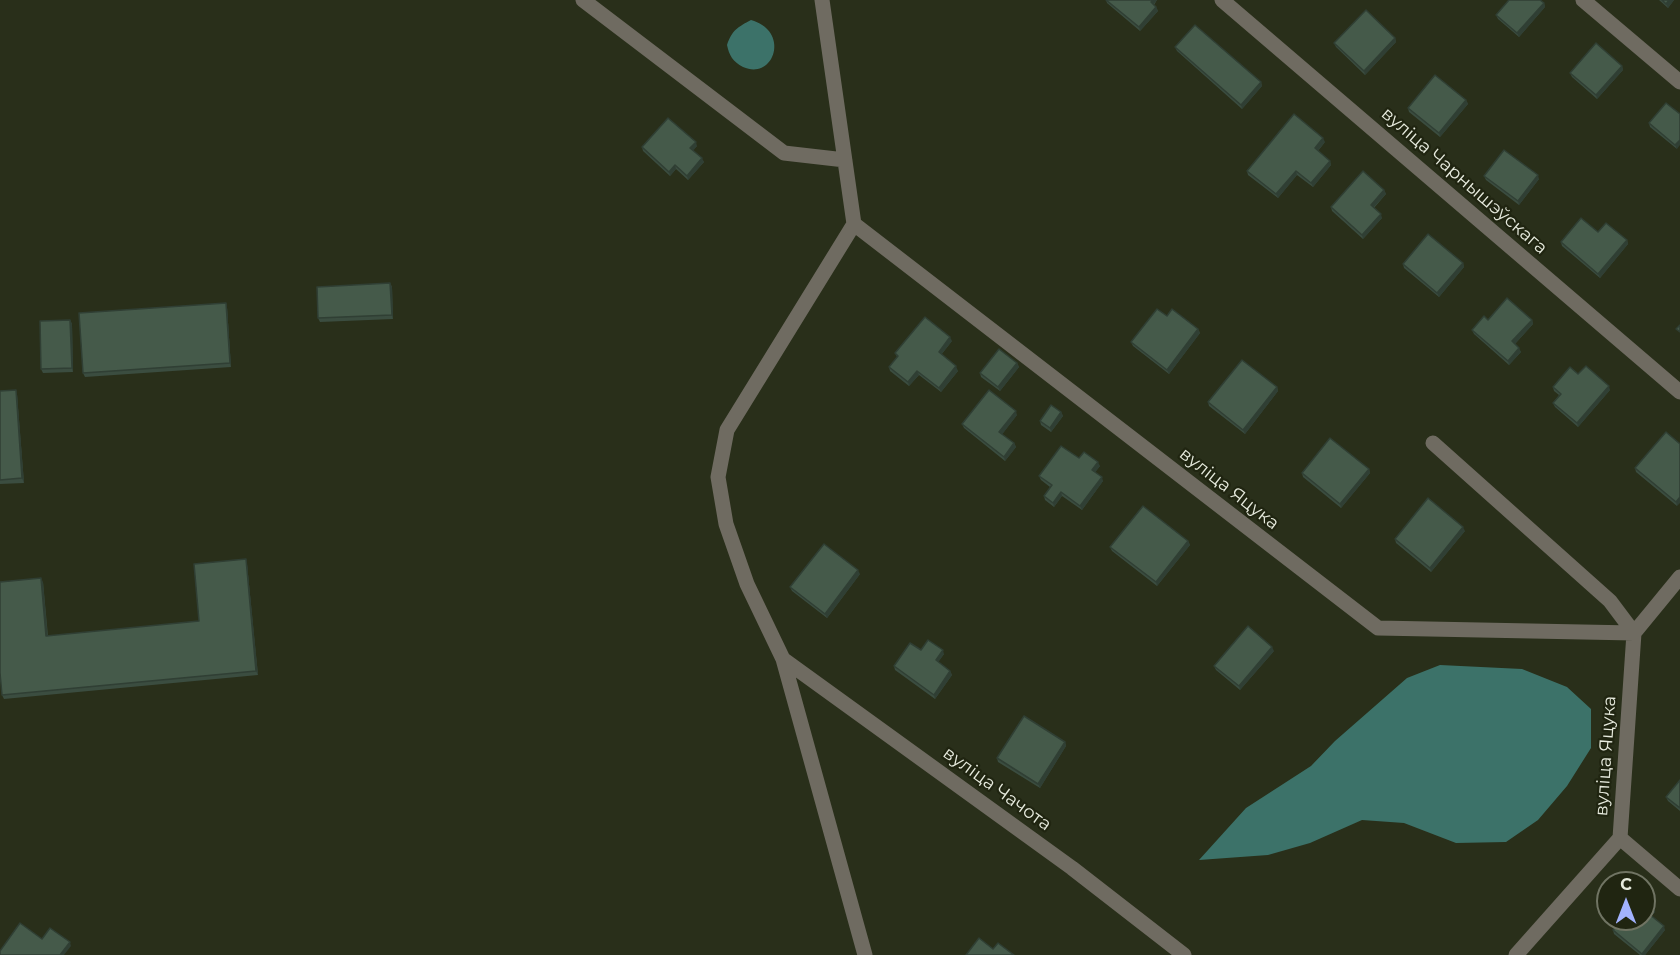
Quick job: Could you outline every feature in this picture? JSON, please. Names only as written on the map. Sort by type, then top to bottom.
[{"type":"street","points":[[583,0],[784,153],[845,160]]},
{"type":"street","points":[[822,0],[854,224],[727,430],[718,477],[726,524],[747,584],[783,659],[865,955]]},
{"type":"street","name":"вуліца Чарнышэўскага","points":[[1222,0],[1680,392]]},
{"type":"street","points":[[1583,0],[1680,82]]},
{"type":"street","name":"вуліца Яцука","points":[[854,224],[1378,628],[1634,633],[1620,838],[1680,889]]},
{"type":"street","points":[[1433,443],[1610,601],[1634,633],[1680,577]]},
{"type":"street","name":"вуліца Чачота","points":[[783,659],[1072,868],[1184,955]]},
{"type":"street","points":[[1516,955],[1620,838]]},
{"type":"water","points":[[751,20],[763,26],[771,34],[774,43],[774,53],[770,61],[763,67],[754,69],[737,63],[730,55],[727,45],[736,30]]},
{"type":"water","points":[[1440,665],[1522,669],[1567,687],[1591,709],[1591,748],[1567,786],[1538,820],[1506,842],[1456,843],[1404,823],[1362,820],[1310,843],[1268,855],[1199,860],[1246,808],[1311,766],[1335,741],[1407,678]]},
{"type":"building","points":[[1106,0],[1153,0],[1151,2],[1156,7],[1139,27]]},
{"type":"building","points":[[1509,0],[1540,0],[1544,3],[1517,33],[1496,15]]},
{"type":"building","points":[[1366,10],[1395,38],[1364,71],[1334,43]]},
{"type":"building","points":[[1195,25],[1261,82],[1241,105],[1175,47]]},
{"type":"building","points":[[1596,43],[1622,66],[1596,95],[1570,73]]},
{"type":"building","points":[[1435,75],[1466,100],[1439,133],[1408,108]]},
{"type":"building","points":[[1666,103],[1680,114],[1680,140],[1675,145],[1649,123]]},
{"type":"building","points":[[1294,114],[1323,138],[1315,148],[1330,161],[1311,183],[1296,171],[1276,194],[1247,171]]},
{"type":"building","points":[[668,118],[696,142],[690,148],[702,158],[687,176],[675,165],[669,172],[642,147]]},
{"type":"building","points":[[1504,150],[1538,175],[1518,201],[1484,176]]},
{"type":"building","points":[[1363,171],[1384,190],[1371,205],[1381,214],[1362,235],[1331,207]]},
{"type":"building","points":[[1581,218],[1598,232],[1606,223],[1627,240],[1598,274],[1561,242]]},
{"type":"building","points":[[1428,234],[1463,263],[1437,293],[1403,264]]},
{"type":"building","points":[[390,283],[392,315],[318,318],[317,287]]},
{"type":"building","points":[[1507,298],[1532,320],[1512,341],[1519,348],[1508,361],[1472,330],[1484,316],[1488,320]]},
{"type":"building","points":[[226,303],[230,363],[83,373],[79,313]]},
{"type":"building","points":[[1157,309],[1167,316],[1172,309],[1198,329],[1167,370],[1131,342]]},
{"type":"building","points":[[925,317],[950,337],[939,352],[956,366],[939,388],[917,371],[908,382],[889,367],[898,356],[895,353]]},
{"type":"building","points":[[70,320],[72,368],[41,369],[40,321]]},
{"type":"building","points":[[999,349],[1017,363],[998,387],[980,373]]},
{"type":"building","points":[[1242,360],[1277,387],[1243,430],[1208,402]]},
{"type":"building","points":[[1586,366],[1609,386],[1577,423],[1553,403],[1561,394],[1553,387],[1570,367],[1578,374]]},
{"type":"building","points":[[16,390],[22,478],[0,480],[0,391]]},
{"type":"building","points":[[989,390],[1016,411],[999,432],[1014,443],[1004,457],[962,424]]},
{"type":"building","points":[[1051,405],[1061,412],[1050,428],[1040,421]]},
{"type":"building","points":[[1666,432],[1680,444],[1680,497],[1676,502],[1635,468]]},
{"type":"building","points":[[1330,438],[1369,469],[1340,504],[1302,473]]},
{"type":"building","points":[[1061,446],[1079,458],[1084,452],[1098,462],[1092,470],[1102,477],[1080,506],[1061,492],[1053,503],[1044,496],[1052,485],[1039,476]]},
{"type":"building","points":[[1428,498],[1463,527],[1430,568],[1395,539]]},
{"type":"building","points":[[1143,506],[1188,541],[1156,582],[1110,547]]},
{"type":"building","points":[[824,544],[858,570],[825,614],[790,587]]},
{"type":"building","points":[[246,559],[256,671],[2,695],[0,582],[41,578],[46,636],[199,621],[194,564]]},
{"type":"building","points":[[1248,626],[1272,647],[1239,686],[1214,666]]},
{"type":"building","points":[[928,640],[943,650],[936,660],[950,671],[934,695],[894,666],[910,643],[921,650]]},
{"type":"building","points":[[1024,716],[1065,742],[1038,784],[997,758]]},
{"type":"building","points":[[1680,780],[1680,808],[1666,797]]},
{"type":"building","points":[[1656,920],[1664,926],[1642,954],[1614,931],[1656,931]]},
{"type":"building","points":[[20,923],[42,939],[50,928],[70,942],[60,955],[0,955],[0,951]]},
{"type":"building","points":[[979,938],[993,949],[998,943],[1014,955],[966,955]]}]
